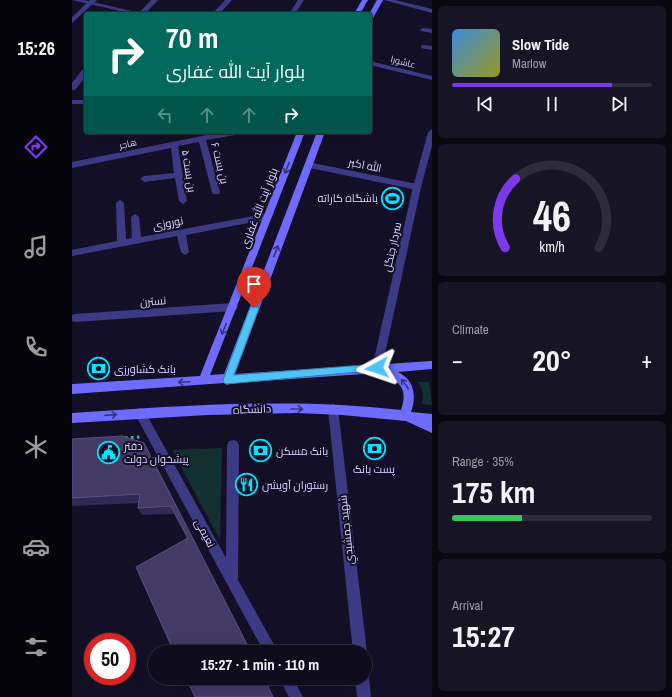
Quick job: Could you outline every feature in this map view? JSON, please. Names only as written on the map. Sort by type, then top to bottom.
[{"type":"main road","points":[[358,12],[365,0]]},
{"type":"main road","points":[[372,14],[380,0]]},
{"type":"main road","name":"بلوار آیت الله غفاری","points":[[203,381],[300,134]]},
{"type":"main road","points":[[227,380],[320,134]]},
{"type":"main road","points":[[72,389],[227,380],[432,365]]},
{"type":"main road","points":[[377,368],[396,374],[404,381],[410,392],[410,400],[405,415],[432,428]]},
{"type":"main road","name":"دانشگاه","points":[[72,418],[140,413],[264,408],[333,409],[405,415],[432,420]]},
{"type":"street","points":[[75,0],[92,2],[134,12]]},
{"type":"street","points":[[144,12],[155,0]]},
{"type":"street","points":[[217,12],[229,0]]},
{"type":"street","points":[[293,12],[301,0]]},
{"type":"street","points":[[387,0],[432,12]]},
{"type":"street","points":[[72,21],[92,2]]},
{"type":"street","points":[[423,30],[432,31]]},
{"type":"street","points":[[423,47],[432,48]]},
{"type":"street","name":"عاشورا","points":[[372,63],[432,78]]},
{"type":"street","points":[[72,88],[84,73]]},
{"type":"street","points":[[72,102],[84,102]]},
{"type":"street","name":"سردار جنگل","points":[[377,368],[417,187],[432,132]]},
{"type":"street","name":"هاجر","points":[[72,165],[226,134]]},
{"type":"street","name":"بن بست ۶","points":[[202,139],[216,192]]},
{"type":"street","name":"بن بست ۵","points":[[174,144],[183,201]]},
{"type":"street","name":"الله اکبر","points":[[308,165],[417,187]]},
{"type":"street","points":[[144,179],[179,175]]},
{"type":"street","points":[[120,203],[122,244]]},
{"type":"street","name":"نوروزی","points":[[72,253],[269,216]]},
{"type":"street","points":[[135,218],[137,241]]},
{"type":"street","points":[[182,232],[185,252]]},
{"type":"street","name":"نسترن","points":[[75,318],[233,307]]},
{"type":"street","name":"شهيد جمشيدي","points":[[333,409],[359,645]]},
{"type":"street","name":"نعیمی","points":[[140,413],[267,645]]},
{"type":"street","points":[[232,583],[233,445]]},
{"type":"street","points":[[290,685],[296,697]]},
{"type":"street","points":[[363,685],[364,697]]},
{"type":"path","points":[[123,438],[152,436]]},
{"type":"green space","points":[[418,382],[429,382],[432,405],[422,404],[423,393]]},
{"type":"green space","points":[[222,448],[220,540],[172,450]]},
{"type":"building","points":[[122,436],[144,443],[247,645],[171,645],[136,567],[188,538],[171,506],[138,508],[140,494],[72,498],[72,439]]},
{"type":"building","points":[[189,685],[267,685],[273,697],[195,697]]},
{"type":"place","name":"باشگاه کاراته","points":[[393,198]]},
{"type":"place","name":"بانک کشاورزی","points":[[99,369]]},
{"type":"place","name":"پست بانک","points":[[374,449]]},
{"type":"place","name":"بانک مسکن","points":[[261,451]]},
{"type":"place","name":"دفتر پیشخوان دولت","points":[[109,452]]},
{"type":"place","name":"رستوران آویشن","points":[[246,485]]},
{"type":"route","points":[[254,308],[227,380],[377,368]]}]
